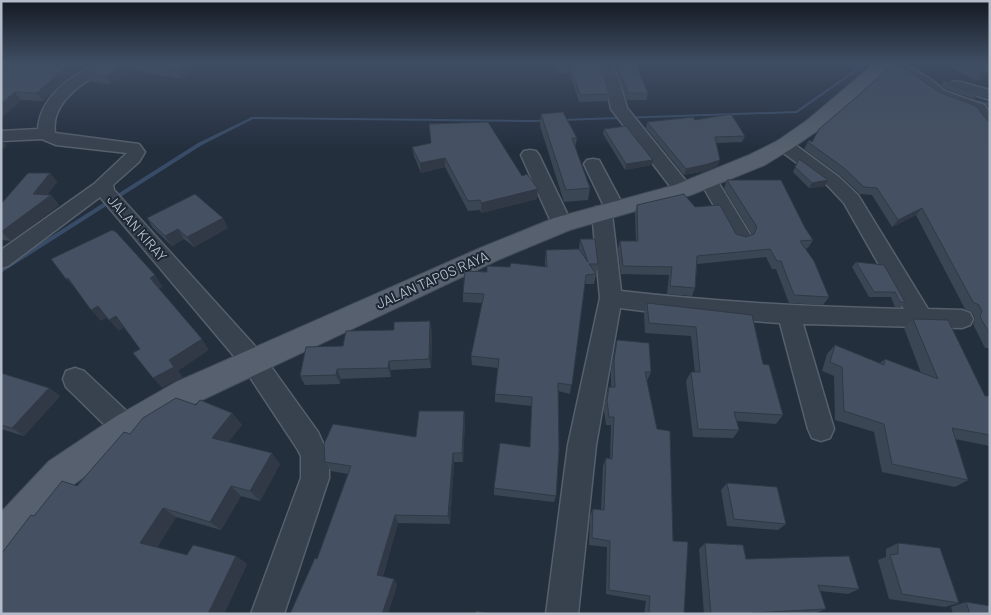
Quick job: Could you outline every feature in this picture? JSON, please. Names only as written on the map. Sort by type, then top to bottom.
[{"type":"main road","name":"JALAN TAPOS RAYA","points":[[1,539],[61,473],[126,428],[187,392],[489,254],[562,224],[684,190],[757,160],[784,145],[813,125],[852,92]]},
{"type":"street","points":[[1,136],[46,134],[46,117],[54,103],[66,92]]},
{"type":"street","points":[[615,92],[619,109],[684,190]]},
{"type":"street","points":[[937,92],[978,108],[990,122]]},
{"type":"street","name":"JALAN KIRAY","points":[[46,134],[48,138],[56,140],[133,148],[136,152],[133,158],[106,179],[108,194],[253,361],[308,441],[315,456],[316,468],[306,506],[267,614]]},
{"type":"street","points":[[784,145],[833,181],[851,199],[921,317]]},
{"type":"street","points":[[530,156],[562,224]]},
{"type":"street","points":[[562,614],[582,445],[610,298],[609,210],[593,164]]},
{"type":"street","points":[[708,181],[741,236]]},
{"type":"street","points":[[1,261],[108,194]]},
{"type":"street","points":[[610,298],[789,314],[962,319]]},
{"type":"street","points":[[789,314],[821,430]]},
{"type":"street","points":[[76,379],[126,428]]},
{"type":"building","points":[[1,92],[38,92],[15,92],[1,104]]},
{"type":"building","points":[[579,92],[608,92],[609,94],[580,95]]},
{"type":"building","points":[[628,92],[648,93],[628,93]]},
{"type":"building","points":[[863,92],[939,92],[976,106],[990,121],[990,334],[980,317],[982,311],[979,305],[973,302],[922,208],[898,220],[877,188],[864,187],[844,168],[808,142],[809,140],[812,142],[819,129]]},
{"type":"building","points":[[563,112],[577,138],[572,138],[590,188],[566,190],[541,114]]},
{"type":"building","points":[[731,114],[745,136],[715,137],[720,160],[686,169],[647,122],[693,117],[695,120]]},
{"type":"building","points":[[488,122],[522,176],[527,174],[538,189],[481,203],[480,200],[468,201],[445,158],[420,163],[412,147],[431,143],[429,124]]},
{"type":"building","points":[[626,126],[653,160],[626,164],[604,129]]},
{"type":"building","points":[[799,159],[828,180],[812,183],[795,167]]},
{"type":"building","points":[[28,173],[50,173],[33,194],[51,195],[1,232],[1,204]]},
{"type":"building","points":[[727,180],[781,180],[813,240],[800,241],[814,261],[829,297],[794,295],[781,261],[777,261],[770,249],[697,256],[695,288],[670,286],[672,267],[623,266],[620,241],[638,241],[637,205],[684,194],[695,207],[720,205],[736,234],[746,237],[754,234],[757,227]]},
{"type":"building","points":[[195,194],[223,218],[187,237],[178,229],[165,236],[147,218]]},
{"type":"building","points":[[112,230],[116,232],[155,275],[150,278],[202,339],[169,360],[174,367],[153,378],[133,353],[140,349],[116,316],[109,320],[98,306],[91,310],[68,278],[66,279],[51,259]]},
{"type":"building","points":[[580,239],[595,239],[598,264],[589,264],[596,274],[586,275],[572,385],[558,383],[559,450],[556,496],[494,488],[500,443],[530,447],[532,397],[495,394],[499,359],[471,356],[484,294],[463,293],[465,271],[487,272],[487,266],[510,267],[511,263],[547,267],[546,250],[579,249],[588,262]]},
{"type":"building","points":[[856,262],[884,265],[905,302],[900,302],[895,292],[874,292]]},
{"type":"building","points":[[647,303],[752,315],[763,364],[769,365],[783,415],[734,412],[739,430],[698,429],[691,372],[700,372],[696,327],[649,323]]},
{"type":"building","points":[[913,319],[948,320],[985,396],[990,396],[990,435],[952,428],[968,480],[892,464],[884,424],[844,411],[842,367],[830,362],[835,345],[884,365],[885,359],[938,379]]},
{"type":"building","points":[[430,321],[429,359],[389,361],[388,368],[337,369],[336,375],[300,376],[306,347],[343,346],[346,331],[394,330],[394,322]]},
{"type":"building","points":[[617,340],[649,343],[651,372],[645,372],[657,429],[670,431],[673,541],[688,542],[684,614],[649,614],[650,596],[609,590],[610,541],[592,538],[593,509],[604,510],[606,458],[612,459],[614,417],[609,417],[607,401],[609,387],[615,387],[614,361]]},
{"type":"building","points":[[1,373],[49,388],[12,428],[1,425]]},
{"type":"building","points":[[176,398],[196,405],[200,400],[232,413],[212,438],[272,453],[250,491],[231,486],[210,522],[163,508],[140,543],[187,555],[193,545],[236,556],[208,614],[1,614],[1,554],[31,515],[34,516],[62,481],[77,486],[124,432],[130,434],[143,418]]},
{"type":"building","points":[[419,411],[464,411],[462,453],[453,453],[448,516],[395,515],[377,575],[394,579],[382,614],[290,614],[315,558],[317,559],[351,466],[325,462],[324,444],[333,424],[416,437]]},
{"type":"building","points":[[727,483],[777,487],[786,524],[734,519]]},
{"type":"building","points":[[705,543],[743,545],[746,559],[849,556],[859,589],[818,585],[826,609],[751,614],[711,614]]},
{"type":"building","points":[[898,543],[940,548],[959,603],[902,594],[890,555],[898,554]]},
{"type":"building","points":[[966,602],[990,606],[990,614],[970,614]]},
{"type":"building","points":[[476,611],[491,614],[476,614]]},
{"type":"waterway","points":[[1,271],[200,144],[252,118],[532,121],[797,112],[826,92]]},
{"type":"waterway","points":[[957,96],[990,105]]}]
